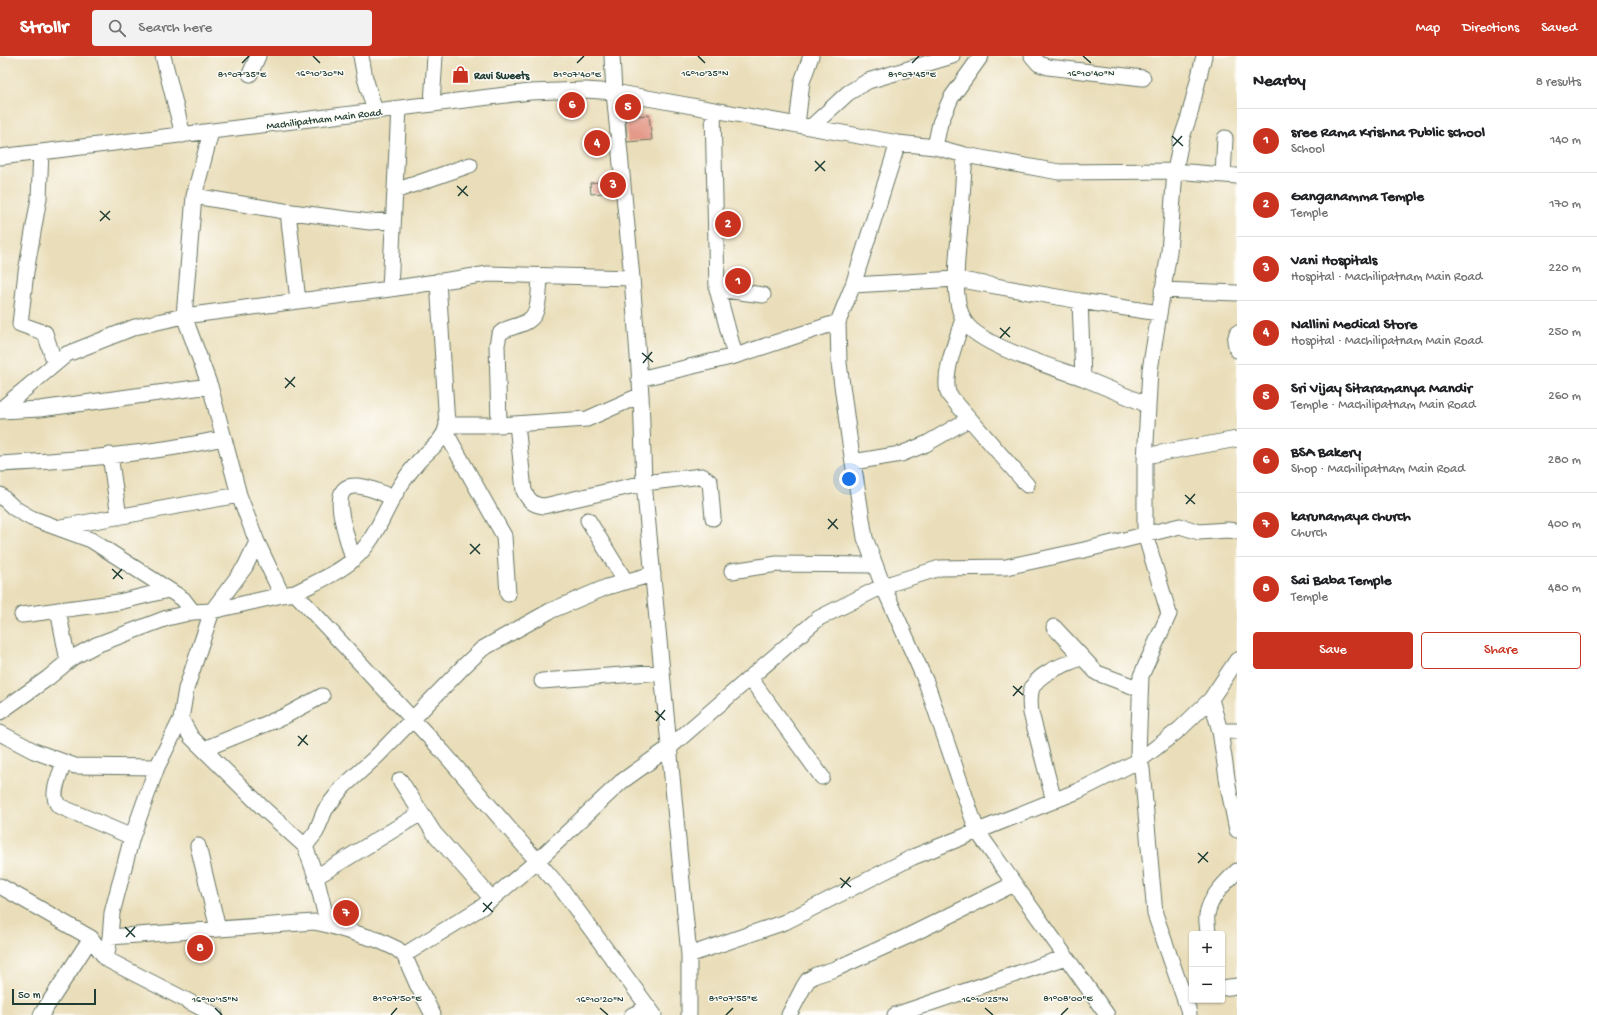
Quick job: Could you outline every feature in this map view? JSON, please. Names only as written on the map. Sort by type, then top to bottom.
[{"type":"street","points":[[163,56],[183,135]]},
{"type":"street","points":[[250,74],[258,56]]},
{"type":"street","points":[[361,56],[365,78],[375,111]]},
{"type":"street","points":[[432,104],[435,56]]},
{"type":"street","points":[[612,56],[641,395],[644,483],[654,574],[689,955],[689,1015]]},
{"type":"street","points":[[804,126],[802,82],[811,56]]},
{"type":"street","points":[[804,126],[868,81],[952,56]]},
{"type":"street","points":[[935,146],[940,123],[951,98],[981,56]]},
{"type":"street","points":[[1032,56],[1039,64],[1048,67],[1143,78]]},
{"type":"street","points":[[1192,1008],[1154,914],[1140,760],[1138,752],[1141,676],[1169,614],[1145,534],[1146,456],[1150,370],[1169,252],[1175,170],[1181,140],[1189,117],[1204,56]]},
{"type":"street","name":"Machilipatnam Main Road","points":[[0,157],[530,92],[586,90],[614,92],[898,143],[935,146],[965,155],[1059,172],[1175,170],[1230,175]]},
{"type":"street","points":[[390,289],[399,108]]},
{"type":"street","points":[[713,110],[717,289],[736,356]]},
{"type":"street","points":[[211,132],[194,196],[184,316],[210,386],[240,495],[257,542],[288,594],[443,752],[563,891],[651,1011],[632,1015]]},
{"type":"street","points":[[1225,138],[1230,175]]},
{"type":"street","points":[[898,143],[853,285],[838,322],[839,363],[865,538],[884,586],[926,682],[977,831],[1107,1015]]},
{"type":"street","points":[[41,152],[38,198],[26,272],[20,324],[45,333],[56,364]]},
{"type":"street","points":[[965,155],[956,278],[958,303],[963,319],[969,327],[986,340],[1038,362],[1083,378],[1148,406]]},
{"type":"street","points":[[395,191],[470,164]]},
{"type":"street","points":[[194,196],[288,212],[370,222],[393,220]]},
{"type":"street","points":[[288,212],[298,301]]},
{"type":"street","points":[[0,411],[67,354],[135,327],[184,316],[390,289],[488,274],[632,278]]},
{"type":"street","points":[[499,425],[497,344],[499,336],[503,332],[524,324],[531,319],[535,313],[538,303],[540,276]]},
{"type":"street","points":[[853,285],[956,278],[1080,301],[1159,313]]},
{"type":"street","points":[[438,282],[446,429],[504,536],[508,594]]},
{"type":"street","points":[[717,289],[763,295]]},
{"type":"street","points":[[1162,290],[1237,293]]},
{"type":"street","points":[[1080,301],[1083,378]]},
{"type":"street","points":[[963,319],[947,376],[946,388],[949,395],[1027,485]]},
{"type":"street","points":[[639,379],[736,356],[838,322]]},
{"type":"street","points":[[1237,333],[1235,341],[1237,350]]},
{"type":"street","points":[[0,411],[40,409],[210,386]]},
{"type":"street","points":[[446,429],[587,418],[641,395]]},
{"type":"street","points":[[853,462],[901,454],[926,444],[969,418]]},
{"type":"street","points":[[518,424],[524,491],[529,501],[537,505],[544,506],[644,483],[702,476],[710,482],[713,518]]},
{"type":"street","points":[[0,712],[48,678],[68,661],[96,645],[167,618],[193,612],[212,611],[288,594],[339,570],[353,560],[365,547],[380,526],[393,498],[405,478],[419,461],[437,444],[446,429]]},
{"type":"street","points":[[0,464],[57,461],[162,450],[224,438]]},
{"type":"street","points":[[1146,456],[1237,439]]},
{"type":"street","points":[[110,455],[119,517]]},
{"type":"street","points":[[353,560],[339,510],[342,491],[348,487],[357,485],[375,489],[393,498]]},
{"type":"street","points":[[0,495],[14,508],[31,518],[92,540],[183,599],[193,612]]},
{"type":"street","points":[[60,528],[240,495]]},
{"type":"street","points":[[588,520],[626,582]]},
{"type":"street","points":[[404,955],[482,907],[492,899],[537,861],[622,782],[670,747],[819,618],[884,586],[940,568],[1006,567],[1084,550],[1180,526],[1199,532],[1227,530],[1237,531]]},
{"type":"street","points":[[106,960],[112,913],[132,837],[157,767],[181,719],[186,689],[212,611],[245,567],[257,542]]},
{"type":"street","points":[[732,571],[777,564],[876,565]]},
{"type":"street","points":[[305,846],[316,832],[325,810],[342,788],[377,756],[482,649],[550,611],[607,587],[654,574]]},
{"type":"street","points":[[22,615],[119,602],[168,590]]},
{"type":"street","points":[[58,610],[68,661]]},
{"type":"street","points":[[1054,627],[1097,673],[1140,689]]},
{"type":"street","points":[[1054,801],[1030,713],[1032,688],[1040,678],[1048,673],[1082,657]]},
{"type":"street","points":[[689,955],[785,922],[913,857],[1078,791],[1140,760],[1180,729],[1211,699],[1237,660]]},
{"type":"street","points":[[542,681],[662,672]]},
{"type":"street","points":[[750,678],[822,777]]},
{"type":"street","points":[[204,749],[283,717],[322,696]]},
{"type":"street","points":[[1211,699],[1220,731],[1237,830]]},
{"type":"street","points":[[181,719],[191,737],[264,809],[305,846],[316,877],[328,925]]},
{"type":"street","points":[[1220,731],[1237,731]]},
{"type":"street","points":[[0,733],[34,751],[75,766],[157,767]]},
{"type":"street","points":[[64,763],[55,791],[56,803],[59,806],[132,837]]},
{"type":"street","points":[[400,780],[434,832],[492,899]]},
{"type":"street","points":[[316,877],[421,813]]},
{"type":"street","points":[[198,846],[218,929]]},
{"type":"street","points":[[1208,931],[1207,915],[1212,901],[1220,888],[1237,871]]},
{"type":"street","points":[[790,1015],[804,986],[808,980],[816,975],[835,969],[906,937],[1014,884]]},
{"type":"street","points":[[0,886],[91,938],[106,960],[215,1015]]},
{"type":"street","points":[[110,937],[314,922],[328,925],[378,940],[397,949],[404,955],[417,984],[434,1015]]},
{"type":"street","points":[[41,1015],[91,938]]},
{"type":"street","points":[[896,1015],[1066,957]]},
{"type":"street","points":[[1225,988],[1237,986]]},
{"type":"building","points":[[635,111],[636,116],[649,115],[652,140],[627,142],[625,112]]},
{"type":"building","points":[[615,180],[616,192],[591,194],[590,183]]},
{"type":"place","name":"Ravi Sweets","points":[[461,75]]},
{"type":"place","name":"BSA Bakery","points":[[572,105]]},
{"type":"place","name":"Sri Vijay Sitaramanya Mandir","points":[[628,107]]},
{"type":"place","name":"Nallini Medical Store","points":[[597,143]]},
{"type":"place","name":"Vani Hospitals","points":[[613,185]]},
{"type":"place","name":"Ganganamma Temple","points":[[728,224]]},
{"type":"place","name":"sree Rama Krishna Public school","points":[[738,281]]},
{"type":"place","name":"karunamaya church","points":[[346,913]]},
{"type":"place","name":"Sai Baba Temple","points":[[200,948]]}]
